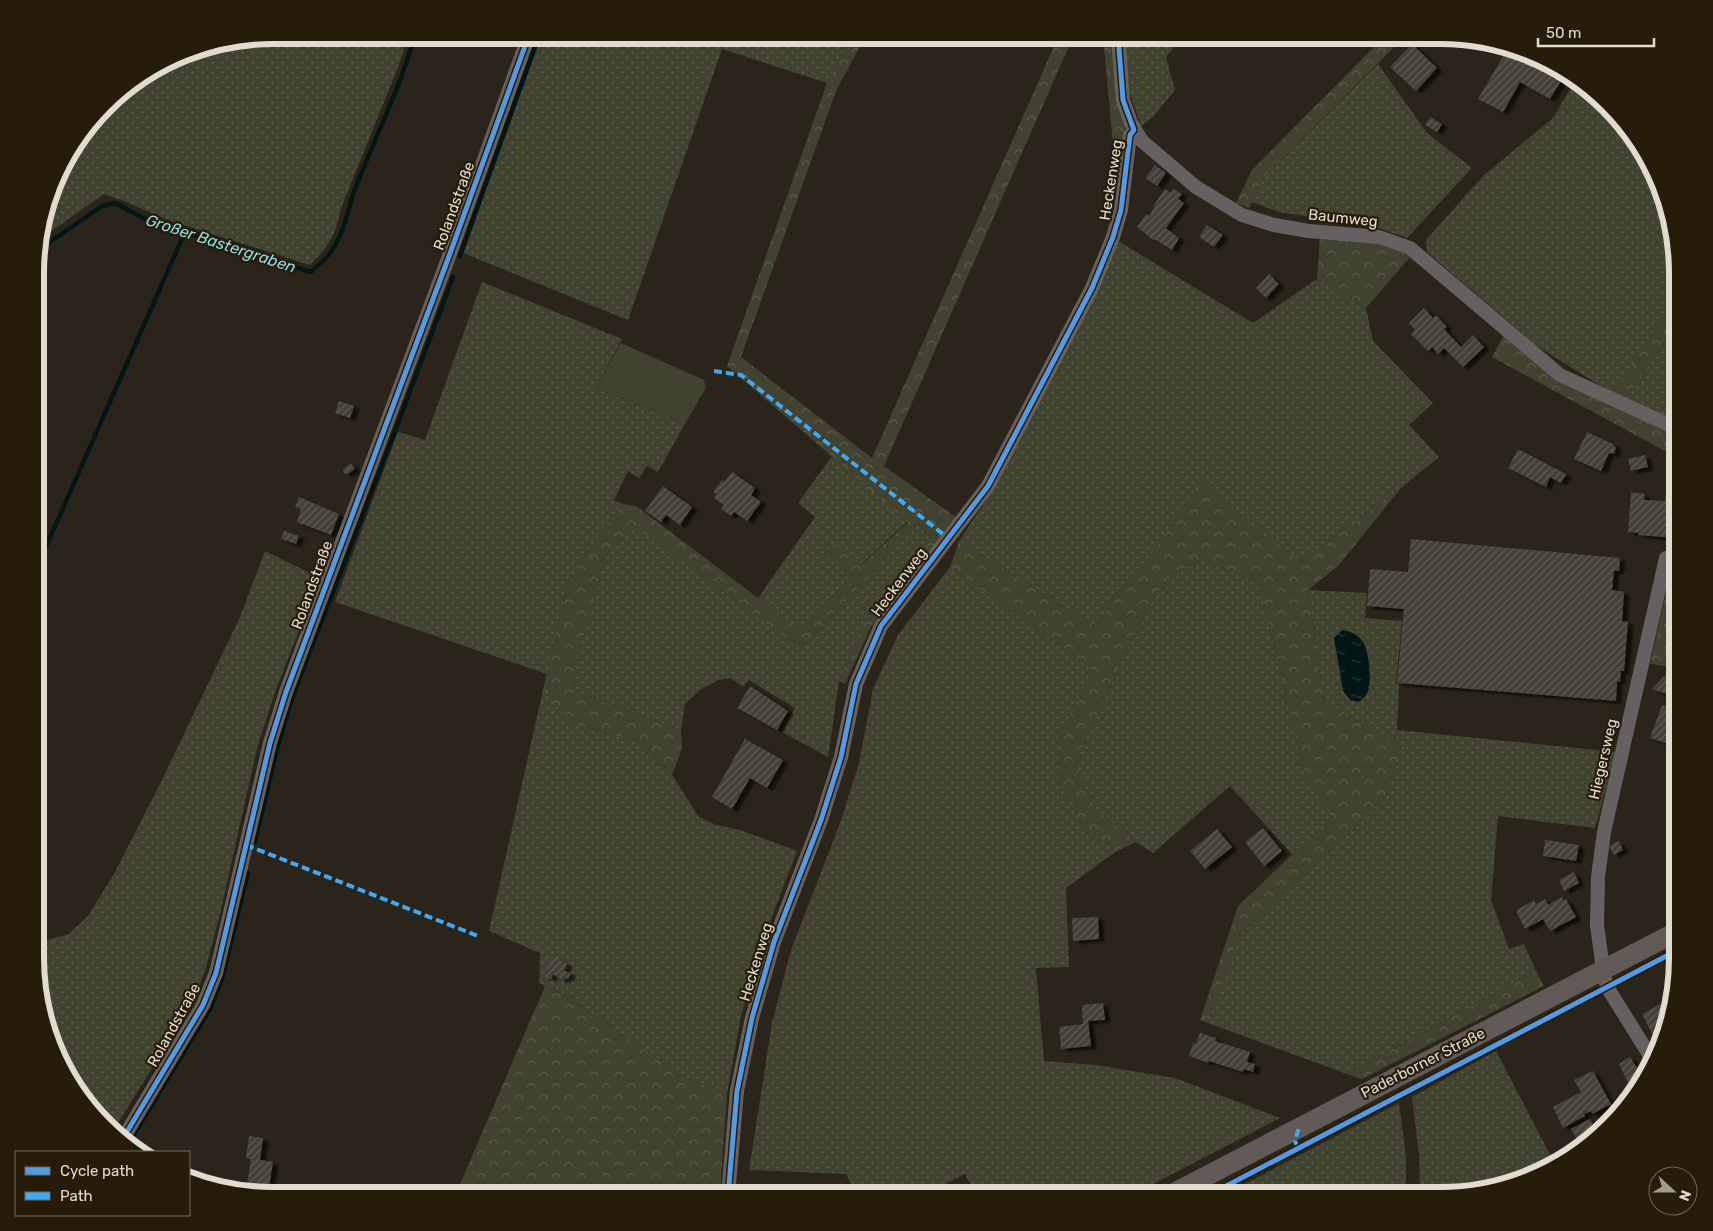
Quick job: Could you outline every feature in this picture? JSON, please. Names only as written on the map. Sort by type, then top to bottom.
[{"type":"main road","name":"Paderborner Straße","points":[[1185,1187],[1669,936]]},
{"type":"street","name":"Rolandstraße","points":[[126,1134],[203,1005],[216,973],[270,743],[286,692],[526,44]]},
{"type":"street","name":"Baumweg","points":[[1119,44],[1123,100],[1134,130],[1142,141],[1196,187],[1242,215],[1274,225],[1309,231],[1379,237],[1410,248],[1560,375],[1669,425]]},
{"type":"street","name":"Heckenweg","points":[[729,1187],[738,1091],[752,1018],[774,942],[821,820],[841,757],[856,684],[881,626],[988,486],[1092,288],[1113,237],[1121,210],[1130,135],[1134,130]]},
{"type":"street","name":"Hiegersweg","points":[[1649,1054],[1607,986],[1597,925],[1598,877],[1604,832],[1666,558]]},
{"type":"green space","points":[[257,44],[406,44],[341,208],[331,240],[310,265],[168,220],[104,194],[47,234],[61,185],[82,145],[111,111],[133,91],[171,67],[213,52]]},
{"type":"green space","points":[[539,44],[847,44],[827,83],[722,49],[628,320],[463,253]]},
{"type":"green space","points":[[847,44],[861,44],[836,91],[741,357],[872,458],[1055,44],[1070,44],[884,466],[957,518],[871,627],[845,684],[839,681],[863,623],[930,536],[917,525],[801,649],[633,525],[605,558],[572,677],[577,692],[681,730],[682,749],[672,775],[643,743],[573,724],[543,690],[566,590],[586,554],[623,504],[636,506],[799,629],[850,579],[823,553],[833,544],[860,566],[908,522],[727,366],[827,83]]},
{"type":"green space","points":[[1104,44],[1130,44],[1115,50],[1125,120],[1124,154],[1114,156]]},
{"type":"green space","points":[[1130,44],[1174,44],[1174,47],[1166,57],[1175,90],[1153,117],[1141,126],[1129,91],[1125,46]]},
{"type":"green space","points":[[1377,44],[1397,44],[1264,177],[1249,208],[1236,203],[1252,170]]},
{"type":"green space","points":[[1378,64],[1427,133],[1472,168],[1407,238],[1376,227],[1279,212],[1252,202],[1264,177]]},
{"type":"green space","points":[[1572,85],[1602,111],[1631,145],[1646,171],[1657,199],[1665,228],[1669,257],[1669,310],[1612,393],[1537,346],[1427,252],[1426,240],[1483,176],[1553,118]]},
{"type":"green space","points":[[1320,235],[1372,242],[1411,256],[1366,308],[1317,279]]},
{"type":"green space","points":[[1118,241],[1253,323],[1317,279],[1366,308],[1373,341],[1433,403],[1409,425],[1439,457],[1401,488],[1301,561],[1201,482],[1146,562],[1114,596],[1097,627],[959,541],[993,490],[1098,290]]},
{"type":"green space","points":[[482,282],[622,339],[596,388],[685,424],[658,472],[647,466],[639,478],[628,471],[614,500],[623,504],[586,554],[566,590],[547,674],[335,602],[398,432],[425,440]]},
{"type":"green space","points":[[1669,310],[1669,336],[1626,399],[1612,393]]},
{"type":"green space","points":[[1504,335],[1558,380],[1669,430],[1669,453],[1492,357]]},
{"type":"green space","points":[[1669,336],[1669,419],[1626,399]]},
{"type":"green space","points":[[621,343],[704,380],[706,387],[685,424],[596,388]]},
{"type":"green space","points":[[832,456],[908,521],[859,566],[833,544],[824,552],[850,579],[799,629],[758,598],[815,517],[798,503]]},
{"type":"green space","points":[[1201,481],[1301,561],[1401,488],[1339,565],[1308,590],[1324,701],[1404,747],[1382,803],[1240,934],[1208,1023],[1200,1020],[1238,906],[1331,817],[1305,776],[1259,582],[1200,560],[1169,576],[1143,615],[1080,752],[1083,788],[1097,810],[1136,842],[1115,852],[1081,823],[1061,788],[1057,744],[1093,670],[950,567],[959,541],[1097,627],[1114,596],[1146,562]]},
{"type":"green space","points":[[633,525],[801,649],[917,525],[930,536],[863,624],[839,681],[828,757],[782,732],[795,708],[749,680],[743,687],[730,678],[718,680],[700,690],[685,704],[681,730],[577,692],[572,676],[605,558]]},
{"type":"green space","points":[[265,551],[320,578],[276,689],[257,748],[221,910],[205,971],[193,1002],[117,1125],[82,1086],[61,1046],[48,1003],[44,974],[44,941],[69,934],[88,916],[115,872],[161,782],[240,617]]},
{"type":"green space","points":[[1200,560],[1259,582],[1305,776],[1331,817],[1292,854],[1230,786],[1153,853],[1136,842],[1097,810],[1083,788],[1080,752],[1143,615],[1169,576]]},
{"type":"green space","points":[[950,567],[1094,670],[1057,744],[1061,788],[1081,823],[1115,852],[1066,888],[1069,967],[1036,968],[1044,1061],[1096,1065],[1175,1078],[1280,1118],[1147,1187],[972,1187],[965,1174],[939,1187],[853,1187],[846,1174],[749,1170],[772,1023],[791,950],[840,823],[859,763],[873,689],[898,635]]},
{"type":"green space","points":[[1669,578],[1669,667],[1650,664]]},
{"type":"green space","points":[[1308,590],[1367,593],[1365,618],[1402,621],[1396,683],[1399,684],[1397,730],[1616,752],[1595,828],[1498,816],[1491,900],[1509,949],[1524,944],[1536,971],[1347,1074],[1208,1023],[1240,934],[1382,803],[1404,747],[1324,701]]},
{"type":"green space","points":[[543,690],[573,724],[643,743],[672,775],[699,817],[716,825],[740,830],[797,851],[764,937],[741,1016],[727,1094],[684,1077],[567,996],[539,983],[540,953],[489,931]]},
{"type":"green space","points":[[1536,971],[1544,986],[1362,1079],[1347,1074]]},
{"type":"green space","points":[[545,986],[567,996],[684,1077],[727,1094],[721,1187],[459,1187]]},
{"type":"green space","points":[[1496,1051],[1552,1159],[1528,1170],[1485,1183],[1456,1187],[1420,1187],[1419,1155],[1412,1097]]},
{"type":"green space","points":[[1399,1103],[1406,1156],[1406,1187],[1239,1187]]},
{"type":"water","points":[[1342,630],[1353,633],[1360,639],[1368,657],[1370,673],[1368,691],[1363,699],[1358,702],[1350,700],[1343,691],[1334,638]]},
{"type":"building","points":[[1412,44],[1437,68],[1416,91],[1390,67]]},
{"type":"building","points":[[1505,53],[1542,67],[1563,79],[1550,99],[1520,82],[1503,112],[1478,99]]},
{"type":"building","points":[[1430,117],[1442,124],[1437,132],[1425,125]]},
{"type":"building","points":[[1155,165],[1166,173],[1157,186],[1145,178]]},
{"type":"building","points":[[1165,189],[1170,193],[1174,189],[1182,194],[1178,199],[1184,203],[1166,228],[1179,238],[1172,250],[1153,240],[1137,227],[1146,214],[1149,216]]},
{"type":"building","points":[[1207,225],[1223,235],[1214,247],[1199,237]]},
{"type":"building","points":[[1269,274],[1279,284],[1266,298],[1256,288]]},
{"type":"building","points":[[1424,308],[1433,318],[1436,315],[1447,327],[1444,329],[1461,347],[1473,335],[1484,347],[1463,367],[1444,348],[1438,354],[1432,347],[1428,351],[1411,334],[1415,330],[1409,323]]},
{"type":"building","points":[[339,401],[354,406],[350,418],[335,413]]},
{"type":"building","points":[[1587,432],[1613,444],[1616,448],[1614,454],[1609,453],[1601,471],[1574,459]]},
{"type":"building","points":[[1518,449],[1566,474],[1561,483],[1550,477],[1546,487],[1508,468]]},
{"type":"building","points":[[1645,455],[1648,467],[1631,471],[1628,459]]},
{"type":"building","points":[[351,463],[355,469],[346,475],[342,470]]},
{"type":"building","points":[[732,472],[755,488],[751,495],[761,502],[747,521],[734,512],[731,516],[721,509],[724,505],[714,498],[716,494],[713,492],[722,480],[724,482]]},
{"type":"building","points":[[663,486],[692,507],[680,525],[666,515],[661,522],[645,511]]},
{"type":"building","points":[[1631,492],[1645,494],[1644,500],[1665,501],[1665,496],[1669,496],[1669,538],[1638,535],[1639,533],[1628,532]]},
{"type":"building","points":[[299,497],[339,514],[331,535],[297,522],[301,509],[295,507]]},
{"type":"building","points":[[284,531],[299,536],[296,544],[281,539]]},
{"type":"building","points":[[1411,539],[1620,558],[1619,571],[1614,571],[1612,590],[1624,592],[1622,621],[1628,622],[1624,671],[1621,671],[1620,682],[1617,681],[1616,701],[1397,683],[1404,609],[1367,606],[1370,569],[1408,572]]},
{"type":"building","points":[[1664,676],[1669,678],[1669,695],[1652,689]]},
{"type":"building","points":[[750,686],[788,711],[777,730],[737,708]]},
{"type":"building","points":[[1662,705],[1669,707],[1669,744],[1650,738]]},
{"type":"building","points":[[745,739],[783,760],[767,788],[750,778],[732,809],[712,797]]},
{"type":"building","points":[[1263,828],[1282,851],[1264,866],[1245,842]]},
{"type":"building","points":[[1217,829],[1232,847],[1205,869],[1190,851]]},
{"type":"building","points":[[1545,840],[1579,845],[1576,861],[1543,856]]},
{"type":"building","points":[[1619,841],[1623,850],[1614,855],[1609,846]]},
{"type":"building","points":[[1574,872],[1579,883],[1564,891],[1559,880]]},
{"type":"building","points":[[1562,897],[1564,901],[1566,899],[1576,917],[1550,931],[1543,919],[1525,929],[1517,910],[1534,900],[1536,904],[1545,899],[1548,905]]},
{"type":"building","points":[[1098,917],[1099,939],[1073,941],[1072,918]]},
{"type":"building","points":[[553,957],[567,964],[564,971],[571,973],[568,978],[562,980],[553,974],[551,979],[543,976]]},
{"type":"building","points":[[1103,1003],[1105,1020],[1088,1021],[1091,1046],[1061,1049],[1059,1027],[1083,1024],[1082,1005]]},
{"type":"building","points":[[1660,1004],[1663,1010],[1655,1038],[1642,1014]]},
{"type":"building","points":[[1200,1033],[1216,1038],[1215,1041],[1250,1052],[1247,1062],[1255,1064],[1253,1072],[1244,1069],[1243,1072],[1189,1056],[1193,1043],[1196,1044]]},
{"type":"building","points":[[1630,1057],[1640,1072],[1633,1083],[1629,1085],[1619,1064]]},
{"type":"building","points":[[1593,1071],[1611,1104],[1592,1114],[1591,1111],[1584,1114],[1585,1116],[1563,1128],[1553,1107],[1581,1092],[1574,1080]]},
{"type":"building","points":[[1590,1119],[1594,1128],[1578,1142],[1571,1129]]},
{"type":"building","points":[[249,1136],[263,1138],[260,1160],[273,1162],[269,1187],[247,1183],[251,1159],[246,1158]]},
{"type":"building","points":[[216,1180],[240,1182],[240,1185],[228,1183]]},
{"type":"waterway","name":"Großer Bastergraben","points":[[46,245],[102,206],[115,203],[145,219],[311,272],[328,256],[335,246],[355,189],[395,94],[412,44]]},
{"type":"waterway","points":[[460,256],[536,44]]},
{"type":"waterway","points":[[44,551],[185,232]]},
{"type":"waterway","points":[[255,842],[277,749],[292,698],[453,277]]},
{"type":"waterway","points":[[131,1139],[210,1009],[222,979],[248,873]]},
{"type":"marked path","points":[[714,371],[741,375],[948,538]]},
{"type":"marked path","points":[[246,845],[478,936]]},
{"type":"marked path","points":[[1298,1148],[1295,1141],[1299,1127]]},
{"type":"cycle path","points":[[126,1134],[203,1005],[216,973],[270,743],[286,692],[448,259],[526,44]]},
{"type":"cycle path","points":[[729,1187],[737,1091],[752,1018],[774,942],[821,820],[841,757],[856,684],[881,626],[988,486],[1092,288],[1113,237],[1121,210],[1130,135],[1134,130],[1123,100],[1119,44]]},
{"type":"cycle path","points":[[1224,1187],[1669,955]]}]
